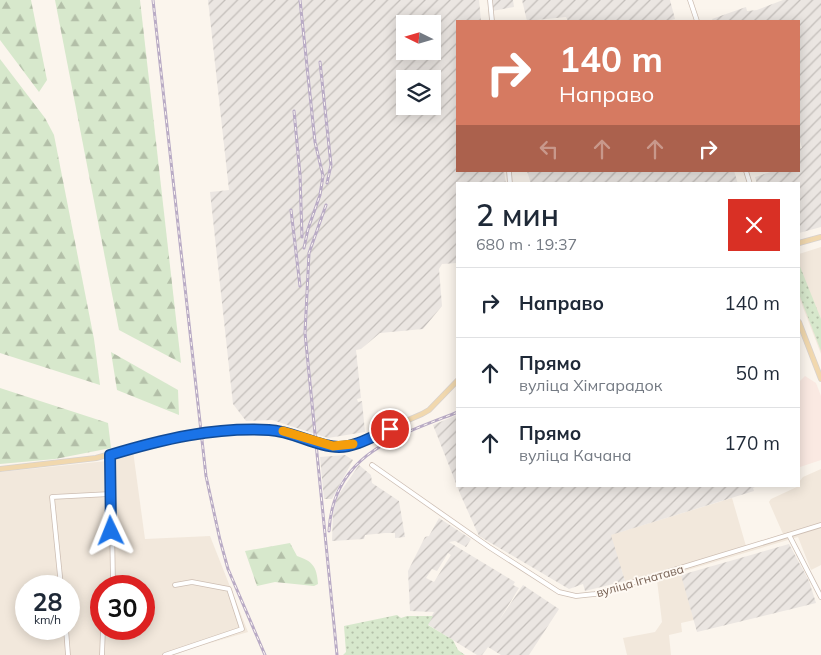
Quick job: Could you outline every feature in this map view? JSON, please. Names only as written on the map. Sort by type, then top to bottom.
[{"type":"main road","points":[[800,243],[821,237]]},
{"type":"main road","points":[[800,325],[821,379]]},
{"type":"main road","points":[[0,469],[110,455],[179,436],[226,431],[280,431],[333,446],[346,446],[429,410],[456,382]]},
{"type":"street","points":[[490,0],[492,20]]},
{"type":"street","points":[[690,0],[697,20]]},
{"type":"street","points":[[110,455],[113,575]]},
{"type":"street","name":"вуліца Ігнатава","points":[[372,466],[488,547],[568,596],[595,594],[821,525]]},
{"type":"street","points":[[60,575],[52,497],[110,494]]},
{"type":"street","points":[[789,535],[821,598]]},
{"type":"street","points":[[164,655],[242,629],[229,589],[192,582],[175,585]]},
{"type":"street","points":[[67,640],[68,655]]},
{"type":"street","points":[[102,655],[103,640]]},
{"type":"shaded area","points":[[208,0],[479,0],[481,20],[456,20],[456,172],[504,172],[506,182],[456,182],[456,263],[442,264],[439,269],[442,306],[423,329],[380,333],[361,349],[356,350],[361,398],[357,399],[358,402],[362,401],[365,432],[328,438],[272,420],[246,421],[233,404],[210,192],[229,190]]},
{"type":"shaded area","points":[[491,0],[513,0],[514,7],[492,11]]},
{"type":"shaded area","points":[[522,0],[670,0],[675,19],[568,20],[566,17],[527,20]]},
{"type":"shaded area","points":[[783,0],[821,0],[821,227],[800,233],[800,182],[756,182],[755,177],[771,172],[800,172],[800,149],[802,148],[800,141],[800,20],[712,19],[746,7],[747,11],[757,10]]},
{"type":"shaded area","points":[[527,172],[734,172],[737,182],[530,182]]},
{"type":"shaded area","points":[[821,247],[821,354],[800,300],[800,254]]},
{"type":"shaded area","points":[[805,376],[816,383],[821,396],[821,460],[800,467],[800,381]]},
{"type":"shaded area","points":[[456,415],[456,483],[433,425]]},
{"type":"shaded area","points":[[133,451],[145,539],[210,536],[248,632],[169,655],[0,655],[0,472],[107,461]]},
{"type":"shaded area","points":[[345,455],[353,460],[332,499],[324,499],[320,457]]},
{"type":"shaded area","points":[[359,465],[371,475],[372,483],[399,501],[405,537],[395,538],[395,533],[385,533],[365,535],[364,539],[332,541],[333,514],[337,497]]},
{"type":"shaded area","points":[[821,469],[821,565],[811,570],[798,537],[681,572],[694,620],[681,623],[682,632],[669,635],[671,655],[627,655],[623,638],[655,632],[662,622],[657,580],[627,587],[610,535],[732,498],[746,546],[783,534],[769,502],[771,499],[800,487],[800,481],[803,477]]},
{"type":"shaded area","points":[[457,487],[755,487],[753,488],[754,491],[611,535],[625,581],[585,591],[583,584],[569,589],[479,536]]},
{"type":"shaded area","points":[[439,518],[471,539],[466,547],[455,541],[449,542],[515,582],[513,585],[519,588],[498,622],[523,585],[559,609],[529,655],[501,655],[488,647],[482,655],[477,655],[427,624],[434,612],[410,611],[408,571],[425,537],[429,536]],"holes":[[[448,553],[451,555],[434,582],[426,578],[432,569],[437,571]]]},
{"type":"shaded area","points":[[789,544],[809,581],[816,603],[697,632],[681,575]]},
{"type":"green space","points":[[0,0],[31,0],[47,80],[39,92],[0,40]]},
{"type":"green space","points":[[55,0],[140,0],[181,363],[119,330]]},
{"type":"green space","points":[[0,59],[45,118],[54,135],[94,339],[100,385],[0,353]]},
{"type":"green space","points":[[800,266],[821,319],[821,351],[800,297]]},
{"type":"green space","points":[[111,352],[178,390],[179,415],[117,390]]},
{"type":"green space","points":[[0,388],[108,423],[111,448],[55,459],[0,464]]},
{"type":"green space","points":[[290,543],[297,556],[313,565],[318,584],[314,586],[275,582],[257,586],[245,551]]},
{"type":"green space","points":[[397,615],[401,618],[407,616],[433,616],[428,625],[453,640],[458,650],[465,655],[343,655],[346,652],[344,626]]},
{"type":"railway","points":[[153,0],[206,476],[228,569],[265,655]]},
{"type":"railway","points":[[300,0],[315,142],[323,176],[320,195],[308,229],[304,248]]},
{"type":"railway","points":[[320,62],[331,165],[327,183]]},
{"type":"railway","points":[[294,111],[300,175],[302,237]]},
{"type":"railway","points":[[326,205],[309,253],[305,333],[337,655]]},
{"type":"railway","points":[[291,210],[300,286]]},
{"type":"railway","points":[[329,531],[333,505],[342,483],[355,466],[391,440],[456,413]]},
{"type":"slow traffic","points":[[283,431],[333,446],[339,447],[353,444]]},
{"type":"route","points":[[111,531],[110,455],[164,439],[201,433],[270,430],[288,432],[339,447],[359,442],[390,429]]}]
